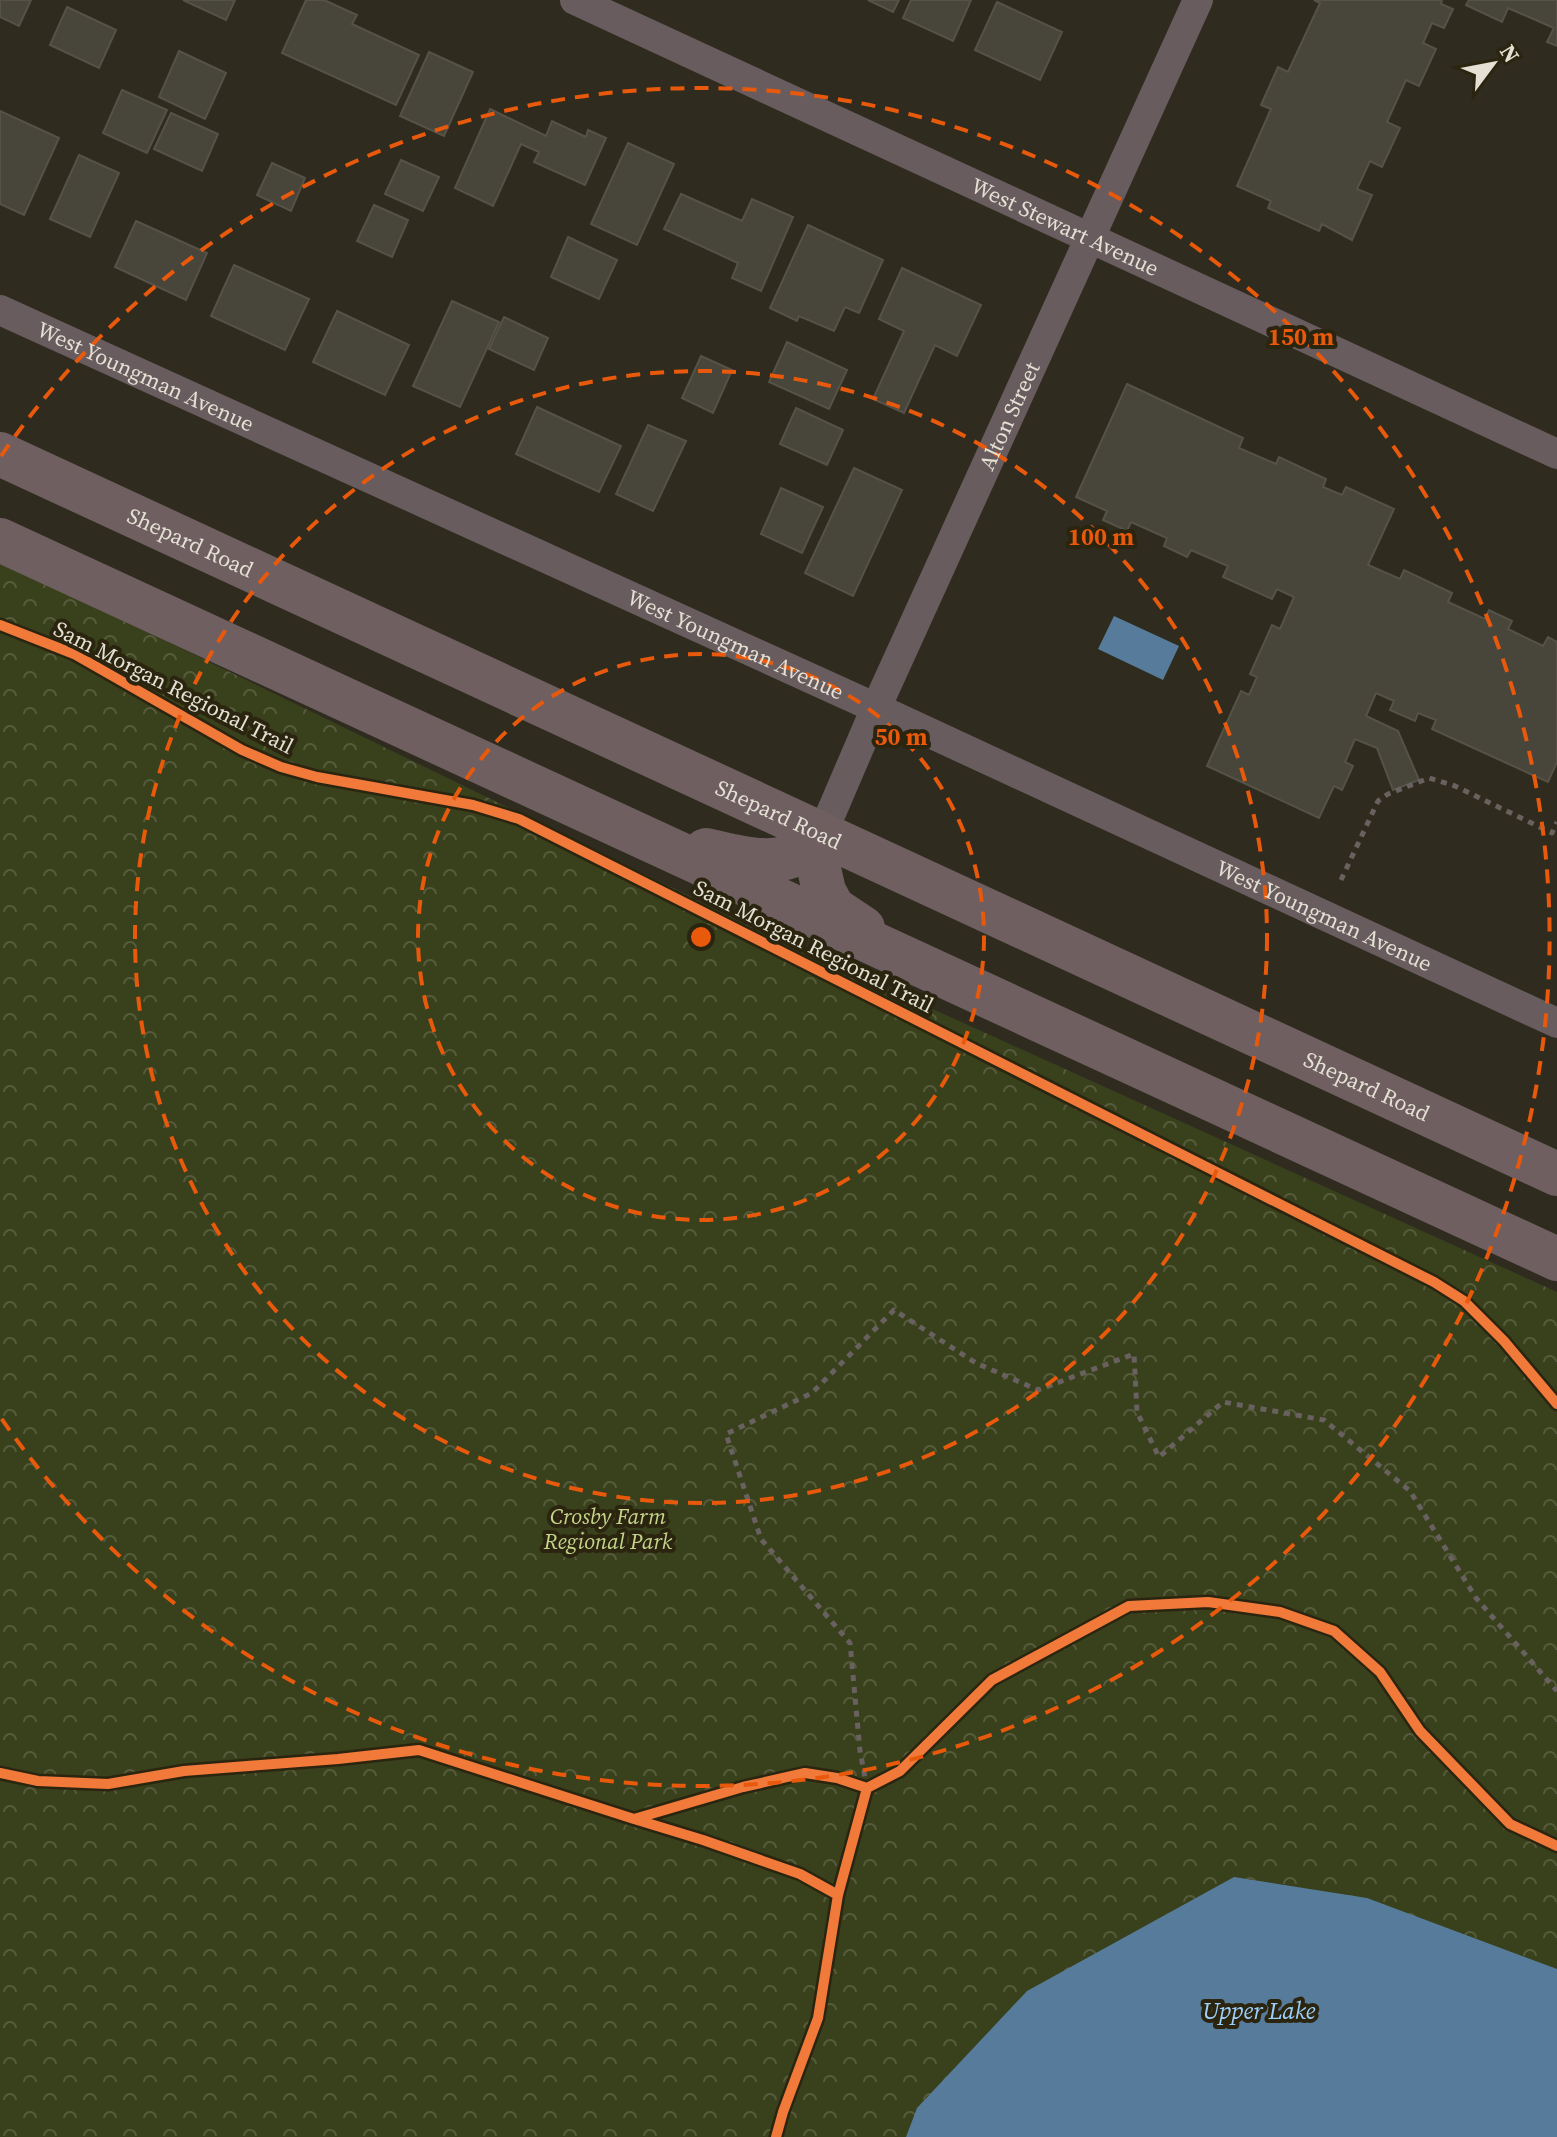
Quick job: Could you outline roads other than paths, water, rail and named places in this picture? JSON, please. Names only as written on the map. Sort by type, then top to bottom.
[{"type":"highway","name":"Shepard Road","points":[[0,454],[1557,1174]]},
{"type":"highway","points":[[0,540],[1557,1259]]},
{"type":"highway","points":[[611,823],[688,847],[753,859],[793,856],[822,834]]},
{"type":"highway","points":[[822,834],[817,860],[820,877],[833,908],[847,920],[1041,1021]]},
{"type":"street","name":"West Stewart Avenue","points":[[575,0],[1557,454]]},
{"type":"street","name":"Alton Street","points":[[822,834],[876,708],[1198,0]]},
{"type":"street","name":"West Youngman Avenue","points":[[0,310],[876,708],[1557,1023]]},
{"type":"water","points":[[1114,616],[1179,646],[1163,680],[1098,649]]},
{"type":"water","name":"Upper Lake","points":[[1234,1877],[1367,1898],[1557,1969],[1557,2137],[906,2137],[917,2108],[1027,1991]]},
{"type":"park label","name":"Crosby Farm Regional Park","points":[[608,1528]]}]
